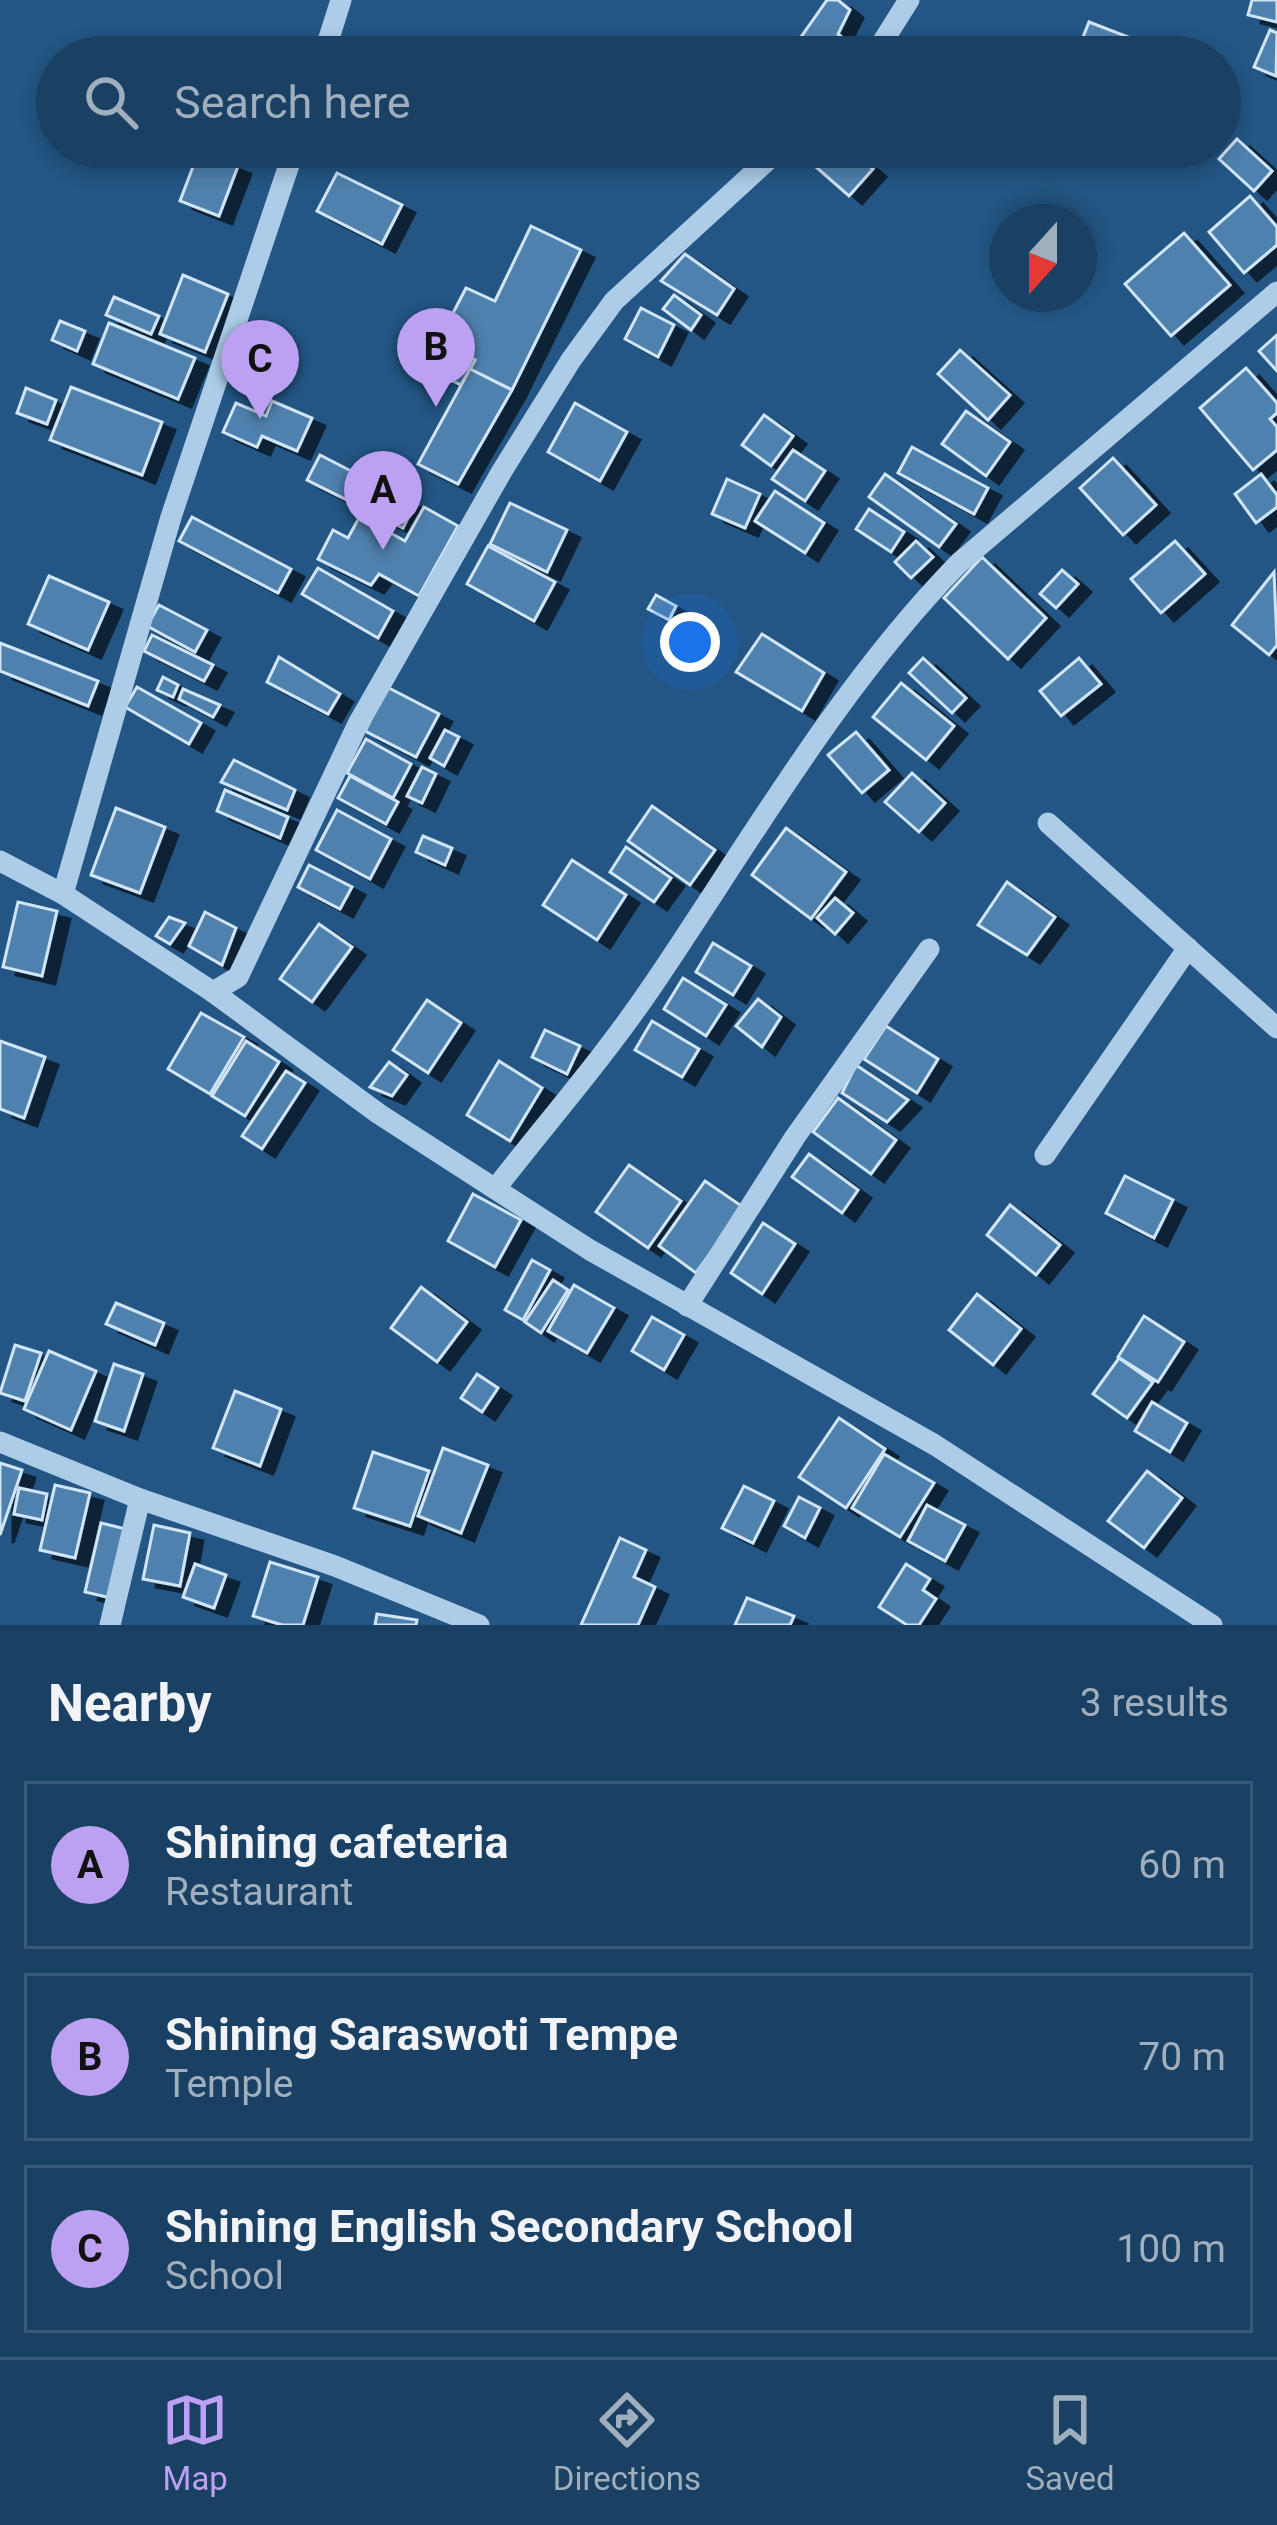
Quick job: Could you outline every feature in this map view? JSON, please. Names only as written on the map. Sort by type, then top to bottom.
[{"type":"street","points":[[329,36],[340,0]]},
{"type":"street","points":[[886,36],[909,0]]},
{"type":"street","points":[[63,894],[171,517],[288,168]]},
{"type":"street","points":[[213,992],[238,976],[358,724],[571,360],[614,301],[759,168]]},
{"type":"street","points":[[496,1188],[650,991],[771,806],[922,601],[959,562],[1277,292]]},
{"type":"street","points":[[1048,823],[1277,1028]]},
{"type":"street","points":[[0,861],[63,894],[213,992],[379,1114],[590,1250],[935,1445],[1212,1625]]},
{"type":"street","points":[[1045,1155],[1188,948]]},
{"type":"street","points":[[687,1306],[795,1137],[929,950]]},
{"type":"street","points":[[0,1442],[479,1625]]},
{"type":"street","points":[[110,1625],[140,1499]]},
{"type":"building","points":[[827,0],[838,0],[850,10],[840,36],[802,36]]},
{"type":"building","points":[[1252,0],[1277,0],[1277,22],[1248,15]]},
{"type":"building","points":[[1089,22],[1126,36],[1083,36]]},
{"type":"building","points":[[1270,30],[1277,33],[1276,76],[1254,67]]},
{"type":"building","points":[[1241,143],[1272,171],[1254,191],[1229,168],[1241,168]]},
{"type":"building","points":[[193,168],[237,168],[219,216],[180,201]]},
{"type":"building","points":[[817,168],[872,168],[849,196]]},
{"type":"building","points":[[337,173],[402,205],[382,244],[317,211]]},
{"type":"building","points":[[1250,196],[1277,227],[1277,245],[1244,273],[1209,232]]},
{"type":"building","points":[[531,226],[581,250],[512,390],[470,369],[475,360],[438,342],[466,288],[495,301]]},
{"type":"building","points":[[1184,233],[1230,285],[1171,336],[1125,284]]},
{"type":"building","points":[[685,254],[734,289],[717,315],[661,281]]},
{"type":"building","points":[[183,275],[228,294],[205,352],[160,334]]},
{"type":"building","points":[[674,295],[701,315],[691,330],[663,309]]},
{"type":"building","points":[[114,297],[159,316],[151,334],[106,315]]},
{"type":"building","points":[[641,308],[674,325],[658,357],[625,339]]},
{"type":"building","points":[[60,321],[85,331],[77,351],[52,340]]},
{"type":"building","points":[[109,323],[195,358],[178,399],[93,364]]},
{"type":"building","points":[[1277,335],[1277,371],[1259,351]]},
{"type":"building","points":[[960,350],[1010,395],[988,420],[938,374]]},
{"type":"building","points":[[459,351],[475,360],[461,385],[445,377]]},
{"type":"building","points":[[1246,368],[1277,403],[1277,413],[1270,419],[1277,427],[1277,450],[1253,470],[1200,408]]},
{"type":"building","points":[[470,369],[512,390],[458,484],[418,464]]},
{"type":"building","points":[[71,387],[162,422],[142,475],[50,440]]},
{"type":"building","points":[[26,388],[56,400],[47,424],[17,413]]},
{"type":"building","points":[[272,401],[312,418],[297,451],[262,436],[257,447],[223,432],[236,403],[266,416]]},
{"type":"building","points":[[575,403],[627,432],[600,481],[548,452]]},
{"type":"building","points":[[966,411],[1010,442],[986,476],[942,444]]},
{"type":"building","points":[[764,415],[793,436],[771,466],[742,445]]},
{"type":"building","points":[[912,447],[988,488],[974,514],[898,473]]},
{"type":"building","points":[[793,450],[825,471],[805,501],[772,479]]},
{"type":"building","points":[[320,455],[415,504],[403,528],[307,480]]},
{"type":"building","points":[[1113,458],[1156,505],[1123,535],[1080,488]]},
{"type":"building","points":[[885,474],[956,524],[939,547],[869,497]]},
{"type":"building","points":[[1261,474],[1277,495],[1277,507],[1256,523],[1235,494]]},
{"type":"building","points":[[727,479],[760,494],[745,528],[712,514]]},
{"type":"building","points":[[775,491],[824,523],[805,553],[755,521]]},
{"type":"building","points":[[510,503],[567,530],[547,572],[490,544]]},
{"type":"building","points":[[424,507],[458,526],[419,596],[379,574],[371,585],[318,559],[333,530],[348,538],[360,516],[405,541]]},
{"type":"building","points":[[869,509],[904,532],[891,552],[856,529]]},
{"type":"building","points":[[192,517],[291,569],[278,593],[179,541]]},
{"type":"building","points":[[916,541],[933,557],[911,578],[895,562]]},
{"type":"building","points":[[1175,541],[1205,574],[1161,613],[1131,579]]},
{"type":"building","points":[[488,546],[555,582],[534,621],[467,584]]},
{"type":"building","points":[[982,557],[1046,618],[1008,659],[944,598]]},
{"type":"building","points":[[318,568],[393,611],[378,638],[302,594]]},
{"type":"building","points":[[1062,570],[1078,584],[1056,608],[1040,594]]},
{"type":"building","points":[[1274,572],[1277,645],[1269,655],[1232,625]]},
{"type":"building","points":[[49,576],[109,602],[88,650],[28,624]]},
{"type":"building","points":[[656,595],[676,606],[669,620],[648,609]]},
{"type":"building","points":[[159,605],[207,630],[195,652],[147,626]]},
{"type":"building","points":[[762,634],[824,673],[802,711],[736,672]]},
{"type":"building","points":[[152,635],[213,665],[204,681],[144,651]]},
{"type":"building","points":[[0,643],[98,681],[88,706],[0,671]]},
{"type":"building","points":[[279,657],[340,694],[328,714],[267,682]]},
{"type":"building","points":[[923,658],[966,698],[952,713],[909,673]]},
{"type":"building","points":[[1079,658],[1101,684],[1061,716],[1040,691]]},
{"type":"building","points":[[163,677],[178,685],[173,697],[157,690]]},
{"type":"building","points":[[901,683],[954,726],[926,760],[873,717]]},
{"type":"building","points":[[137,687],[201,723],[189,744],[125,707]]},
{"type":"building","points":[[387,687],[439,714],[416,757],[365,731]]},
{"type":"building","points":[[183,689],[220,705],[213,717],[179,699]]},
{"type":"building","points":[[445,730],[459,737],[444,766],[430,758]]},
{"type":"building","points":[[856,732],[889,770],[862,793],[828,755]]},
{"type":"building","points":[[366,739],[411,764],[393,798],[347,773]]},
{"type":"building","points":[[234,760],[295,790],[287,810],[221,782]]},
{"type":"building","points":[[422,767],[436,774],[422,803],[407,796]]},
{"type":"building","points":[[912,773],[945,803],[919,832],[885,802]]},
{"type":"building","points":[[350,776],[398,802],[386,824],[338,798]]},
{"type":"building","points":[[225,790],[288,817],[280,838],[217,811]]},
{"type":"building","points":[[652,806],[715,850],[690,885],[628,841]]},
{"type":"building","points":[[116,808],[165,827],[140,893],[91,875]]},
{"type":"building","points":[[337,810],[391,839],[370,879],[316,850]]},
{"type":"building","points":[[786,828],[846,872],[811,919],[752,875]]},
{"type":"building","points":[[423,836],[452,848],[445,865],[416,852]]},
{"type":"building","points":[[626,847],[671,878],[654,902],[610,872]]},
{"type":"building","points":[[572,860],[626,895],[597,940],[543,905]]},
{"type":"building","points":[[309,865],[352,887],[340,909],[298,887]]},
{"type":"building","points":[[1007,882],[1055,917],[1027,955],[978,925]]},
{"type":"building","points":[[835,898],[853,913],[835,934],[817,918]]},
{"type":"building","points":[[18,902],[57,911],[42,976],[3,967]]},
{"type":"building","points":[[205,912],[236,928],[222,965],[189,946]]},
{"type":"building","points":[[169,917],[185,923],[170,944],[156,936]]},
{"type":"building","points":[[319,924],[352,947],[312,1002],[280,979]]},
{"type":"building","points":[[713,943],[751,966],[733,995],[696,972]]},
{"type":"building","points":[[683,978],[726,1005],[706,1036],[664,1009]]},
{"type":"building","points":[[758,999],[781,1017],[762,1047],[736,1026]]},
{"type":"building","points":[[427,1000],[461,1023],[428,1073],[393,1050]]},
{"type":"building","points":[[201,1013],[244,1037],[210,1094],[168,1069]]},
{"type":"building","points":[[652,1021],[699,1049],[682,1077],[635,1050]]},
{"type":"building","points":[[886,1026],[938,1059],[917,1093],[864,1059]]},
{"type":"building","points":[[545,1030],[580,1046],[567,1074],[532,1057]]},
{"type":"building","points":[[0,1041],[45,1057],[24,1118],[0,1109]]},
{"type":"building","points":[[246,1041],[279,1062],[245,1116],[212,1096]]},
{"type":"building","points":[[499,1061],[542,1088],[510,1141],[467,1115]]},
{"type":"building","points":[[389,1062],[407,1075],[392,1096],[370,1087]]},
{"type":"building","points":[[856,1065],[908,1100],[887,1122],[842,1093]]},
{"type":"building","points":[[286,1071],[305,1083],[262,1149],[242,1136]]},
{"type":"building","points":[[838,1098],[896,1140],[871,1174],[813,1132]]},
{"type":"building","points":[[809,1154],[858,1190],[842,1213],[792,1177]]},
{"type":"building","points":[[629,1165],[681,1201],[648,1248],[596,1212]]},
{"type":"building","points":[[1125,1176],[1173,1200],[1154,1238],[1106,1213]]},
{"type":"building","points":[[705,1181],[743,1207],[696,1273],[659,1246]]},
{"type":"building","points":[[473,1194],[521,1220],[495,1267],[448,1241]]},
{"type":"building","points":[[1010,1205],[1060,1245],[1036,1275],[987,1235]]},
{"type":"building","points":[[763,1223],[795,1244],[762,1294],[731,1273]]},
{"type":"building","points":[[532,1260],[550,1270],[523,1320],[505,1310]]},
{"type":"building","points":[[553,1280],[568,1290],[541,1333],[525,1322]]},
{"type":"building","points":[[574,1285],[614,1308],[587,1353],[548,1331]]},
{"type":"building","points":[[421,1287],[467,1322],[437,1362],[391,1328]]},
{"type":"building","points":[[977,1294],[1021,1329],[993,1365],[949,1330]]},
{"type":"building","points":[[116,1303],[164,1323],[155,1345],[106,1324]]},
{"type":"building","points":[[1144,1316],[1184,1342],[1158,1382],[1118,1357]]},
{"type":"building","points":[[652,1317],[684,1335],[664,1370],[632,1351]]},
{"type":"building","points":[[15,1345],[41,1353],[25,1401],[0,1393]]},
{"type":"building","points":[[49,1351],[96,1371],[71,1430],[24,1409]]},
{"type":"building","points":[[1119,1358],[1153,1382],[1127,1418],[1093,1394]]},
{"type":"building","points":[[114,1364],[143,1374],[124,1431],[95,1421]]},
{"type":"building","points":[[477,1374],[498,1388],[482,1412],[461,1398]]},
{"type":"building","points":[[235,1391],[281,1409],[260,1466],[213,1448]]},
{"type":"building","points":[[1152,1402],[1187,1423],[1170,1452],[1135,1431]]},
{"type":"building","points":[[839,1418],[885,1449],[846,1508],[799,1477]]},
{"type":"building","points":[[443,1448],[488,1465],[461,1533],[418,1516]]},
{"type":"building","points":[[373,1452],[429,1471],[410,1526],[354,1508]]},
{"type":"building","points":[[884,1454],[934,1483],[900,1537],[852,1508]]},
{"type":"building","points":[[0,1463],[22,1470],[0,1535]]},
{"type":"building","points":[[1147,1471],[1182,1498],[1144,1548],[1108,1521]]},
{"type":"building","points":[[55,1485],[90,1493],[75,1558],[40,1550]]},
{"type":"building","points":[[744,1486],[774,1501],[753,1543],[722,1528]]},
{"type":"building","points":[[19,1488],[47,1494],[42,1520],[14,1514]]},
{"type":"building","points":[[799,1497],[820,1508],[805,1538],[784,1526]]},
{"type":"building","points":[[927,1505],[965,1525],[945,1561],[908,1541]]},
{"type":"building","points":[[101,1523],[126,1529],[111,1598],[85,1592]]},
{"type":"building","points":[[154,1525],[190,1533],[180,1586],[143,1579]]},
{"type":"building","points":[[620,1538],[646,1550],[634,1577],[655,1587],[638,1625],[581,1625]]},
{"type":"building","points":[[270,1562],[318,1577],[303,1625],[282,1625],[253,1616]]},
{"type":"building","points":[[195,1564],[226,1575],[214,1608],[183,1597]]},
{"type":"building","points":[[906,1564],[930,1579],[923,1590],[936,1599],[919,1625],[907,1625],[879,1607]]},
{"type":"building","points":[[747,1598],[794,1616],[790,1625],[735,1625]]},
{"type":"building","points":[[377,1614],[417,1620],[416,1625],[375,1625]]},
{"type":"place","name":"Shining Saraswoti Tempe","points":[[436,407]]},
{"type":"place","name":"Shining English Secondary School","points":[[260,419]]},
{"type":"place","name":"Shining cafeteria","points":[[383,550]]}]
